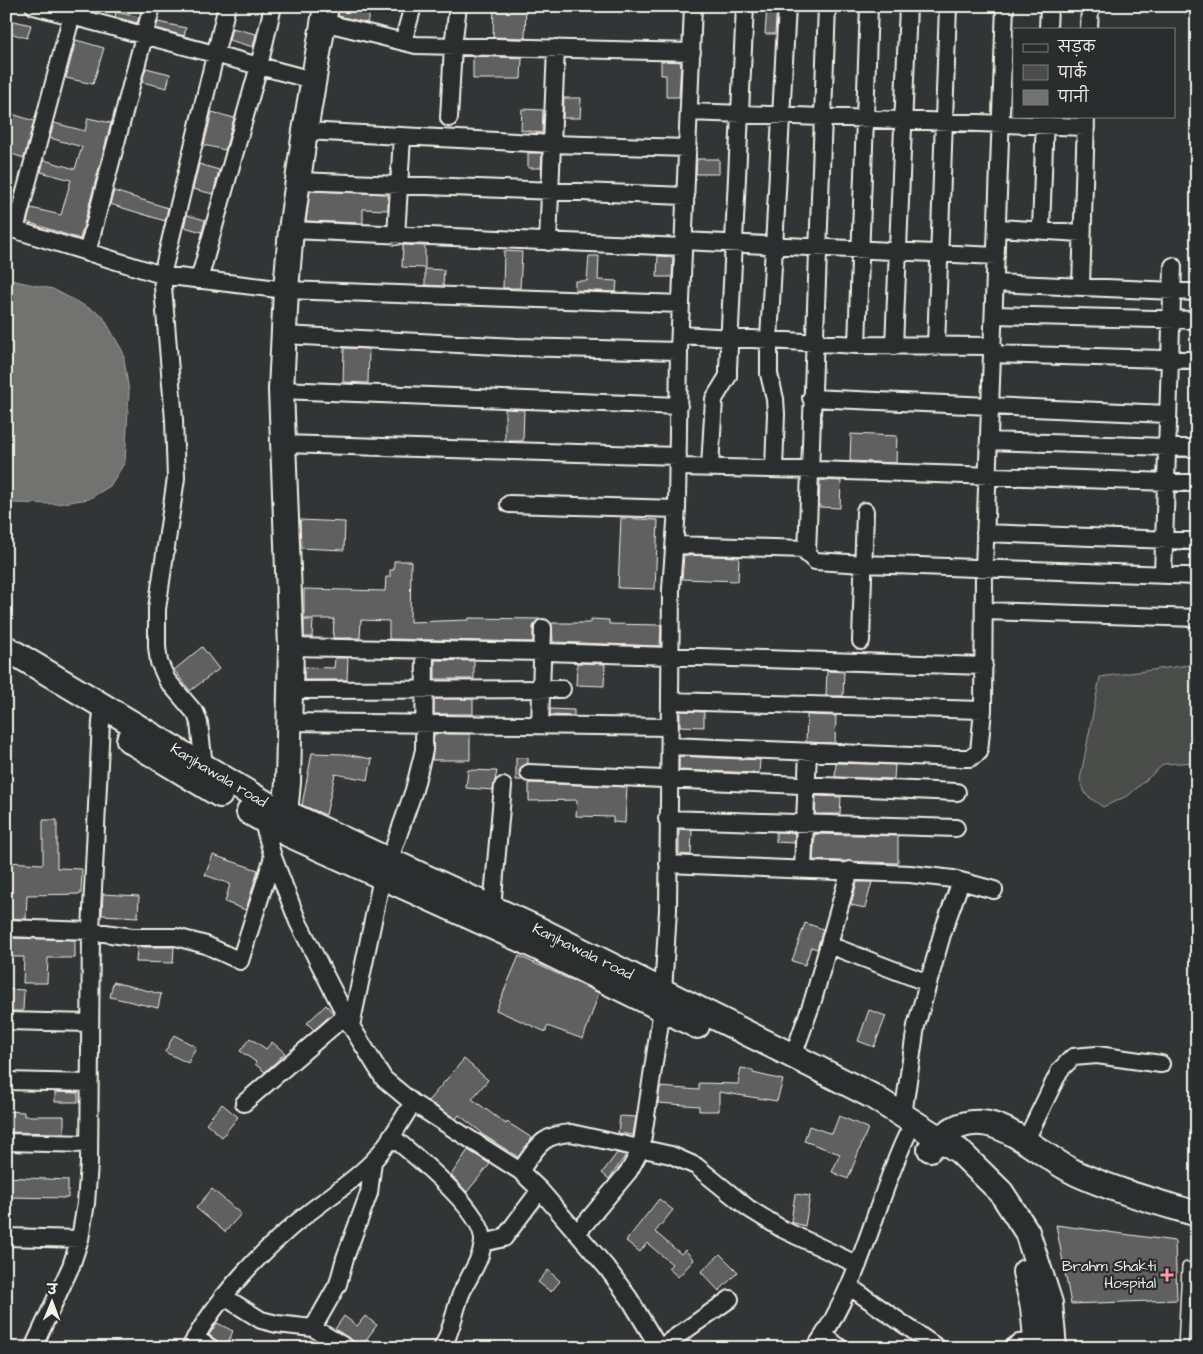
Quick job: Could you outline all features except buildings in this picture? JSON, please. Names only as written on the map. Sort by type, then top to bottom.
[{"type":"main road","points":[[274,816],[288,797],[291,690],[282,390],[286,290],[291,230],[312,80],[324,14]]},
{"type":"main road","name":"Kanjhawala road","points":[[6,648],[102,714],[274,816],[386,869],[528,943],[793,1056],[872,1096],[905,1125],[935,1144],[959,1151],[1001,1192],[1027,1232],[1050,1303],[1043,1345]]},
{"type":"main road","name":"Kanjhawala road","points":[[6,664],[204,766],[274,816]]},
{"type":"main road","name":"Kanjhawala road","points":[[386,869],[492,908],[865,1108],[905,1125]]},
{"type":"main road","points":[[935,1144],[959,1125],[973,1123],[999,1126],[1026,1140],[1056,1163],[1079,1174],[1110,1187],[1197,1214]]},
{"type":"street","points":[[34,6],[73,11],[145,36],[312,80]]},
{"type":"street","points":[[87,253],[152,6]]},
{"type":"street","points":[[204,766],[198,718],[183,697],[167,680],[159,662],[156,647],[157,609],[176,478],[174,420],[162,275],[227,6]]},
{"type":"street","points":[[199,280],[259,66],[273,6]]},
{"type":"street","points":[[403,42],[412,6]]},
{"type":"street","points":[[450,118],[453,46],[458,6]]},
{"type":"street","points":[[578,1232],[629,1171],[641,1150],[663,1000],[671,746],[670,656],[677,509],[679,351],[693,6]]},
{"type":"street","points":[[710,468],[714,399],[728,376],[745,6]]},
{"type":"street","points":[[774,469],[776,414],[775,399],[769,374],[769,339],[787,6]]},
{"type":"street","points":[[826,6],[811,470],[806,549],[810,559],[815,561],[864,564],[1197,576]]},
{"type":"street","points":[[857,344],[869,6]]},
{"type":"street","points":[[894,346],[908,6]]},
{"type":"street","points":[[936,347],[948,6]]},
{"type":"street","points":[[671,746],[970,758],[979,752],[983,710],[985,533],[1005,6]]},
{"type":"street","points":[[1048,28],[1049,6]]},
{"type":"street","points":[[1089,28],[1090,6]]},
{"type":"street","points":[[73,11],[11,229],[162,275],[286,290],[681,304]]},
{"type":"street","points":[[324,14],[403,42],[453,46],[692,52]]},
{"type":"street","points":[[548,242],[556,48]]},
{"type":"street","points":[[689,112],[1001,124],[1086,121],[1080,287]]},
{"type":"street","points":[[1041,230],[1045,121]]},
{"type":"street","points":[[305,131],[552,144],[688,148]]},
{"type":"street","points":[[396,236],[402,137]]},
{"type":"street","points":[[298,181],[686,196]]},
{"type":"street","points":[[997,228],[1082,232]]},
{"type":"street","points":[[291,230],[548,242],[734,243],[996,256]]},
{"type":"street","points":[[1163,575],[1173,266]]},
{"type":"street","points":[[995,283],[1197,292]]},
{"type":"street","points":[[994,315],[1197,320]]},
{"type":"street","points":[[680,335],[1197,360]]},
{"type":"street","points":[[284,336],[516,348],[679,351]]},
{"type":"street","points":[[282,390],[679,406]]},
{"type":"street","points":[[812,398],[1167,414]]},
{"type":"street","points":[[989,440],[1197,448]]},
{"type":"street","points":[[283,444],[678,462],[710,468],[987,475],[1197,483]]},
{"type":"street","points":[[509,504],[677,509]]},
{"type":"street","points":[[860,641],[865,511]]},
{"type":"street","points":[[985,533],[1197,541]]},
{"type":"street","points":[[674,545],[806,549]]},
{"type":"street","points":[[984,610],[1197,618]]},
{"type":"street","points":[[540,726],[543,628]]},
{"type":"street","points":[[291,647],[542,652],[984,666]]},
{"type":"street","points":[[244,1103],[348,1021],[386,869],[418,775],[424,750],[426,724],[425,650]]},
{"type":"street","points":[[291,690],[425,688],[562,689]]},
{"type":"street","points":[[670,702],[983,710]]},
{"type":"street","points":[[33,1348],[61,1290],[80,1239],[86,1203],[89,1144],[91,931],[102,714]]},
{"type":"street","points":[[290,722],[670,727]]},
{"type":"street","points":[[803,868],[808,752]]},
{"type":"street","points":[[529,773],[805,787],[957,792]]},
{"type":"street","points":[[492,908],[503,786]]},
{"type":"street","points":[[6,928],[91,931],[132,936],[186,939],[240,960],[273,857],[274,816]]},
{"type":"street","points":[[668,819],[956,828]]},
{"type":"street","points":[[273,857],[298,922],[348,1021],[384,1080],[413,1103],[520,1171],[540,1190],[578,1232],[629,1298],[659,1348],[730,1299]]},
{"type":"street","points":[[668,864],[850,870],[940,877],[994,890]]},
{"type":"street","points":[[793,1056],[813,1000],[850,870]]},
{"type":"street","points":[[840,1348],[819,1341],[839,1310],[850,1287],[905,1125],[916,1026],[943,931],[961,881]]},
{"type":"street","points":[[829,945],[928,983]]},
{"type":"street","points":[[6,1021],[89,1023]]},
{"type":"street","points":[[1026,1140],[1060,1070],[1073,1057],[1097,1055],[1161,1064]]},
{"type":"street","points":[[6,1081],[89,1083]]},
{"type":"street","points":[[211,1348],[192,1343],[205,1319],[223,1296],[291,1227],[333,1196],[373,1161],[413,1103]]},
{"type":"street","points":[[520,1171],[543,1140],[554,1134],[571,1133],[623,1143],[641,1150],[672,1155],[696,1166],[748,1208],[782,1229],[858,1265]]},
{"type":"street","points":[[391,1136],[426,1165],[457,1196],[483,1233],[480,1256],[459,1301],[452,1326],[442,1348]]},
{"type":"street","points":[[6,1142],[89,1144]]},
{"type":"street","points":[[313,1328],[338,1284],[345,1258],[370,1193],[373,1161]]},
{"type":"street","points":[[483,1243],[504,1238],[540,1190]]},
{"type":"street","points":[[6,1237],[80,1239]]},
{"type":"street","points":[[850,1287],[938,1348]]},
{"type":"street","points":[[223,1296],[261,1320],[277,1324],[313,1328],[347,1348]]},
{"type":"street","points":[[1012,1348],[1019,1343],[1043,1345]]},
{"type":"lane","points":[[1184,1348],[1187,1267]]},
{"type":"green space","points":[[1196,664],[1197,762],[1164,764],[1129,795],[1103,807],[1086,795],[1080,780],[1100,677]]},
{"type":"water","points":[[6,279],[53,289],[102,315],[123,352],[129,392],[125,462],[110,486],[89,499],[57,504],[10,503],[6,500]]},
{"type":"place","name":"Brahm Shakti Hospital","points":[[1167,1275]]}]
